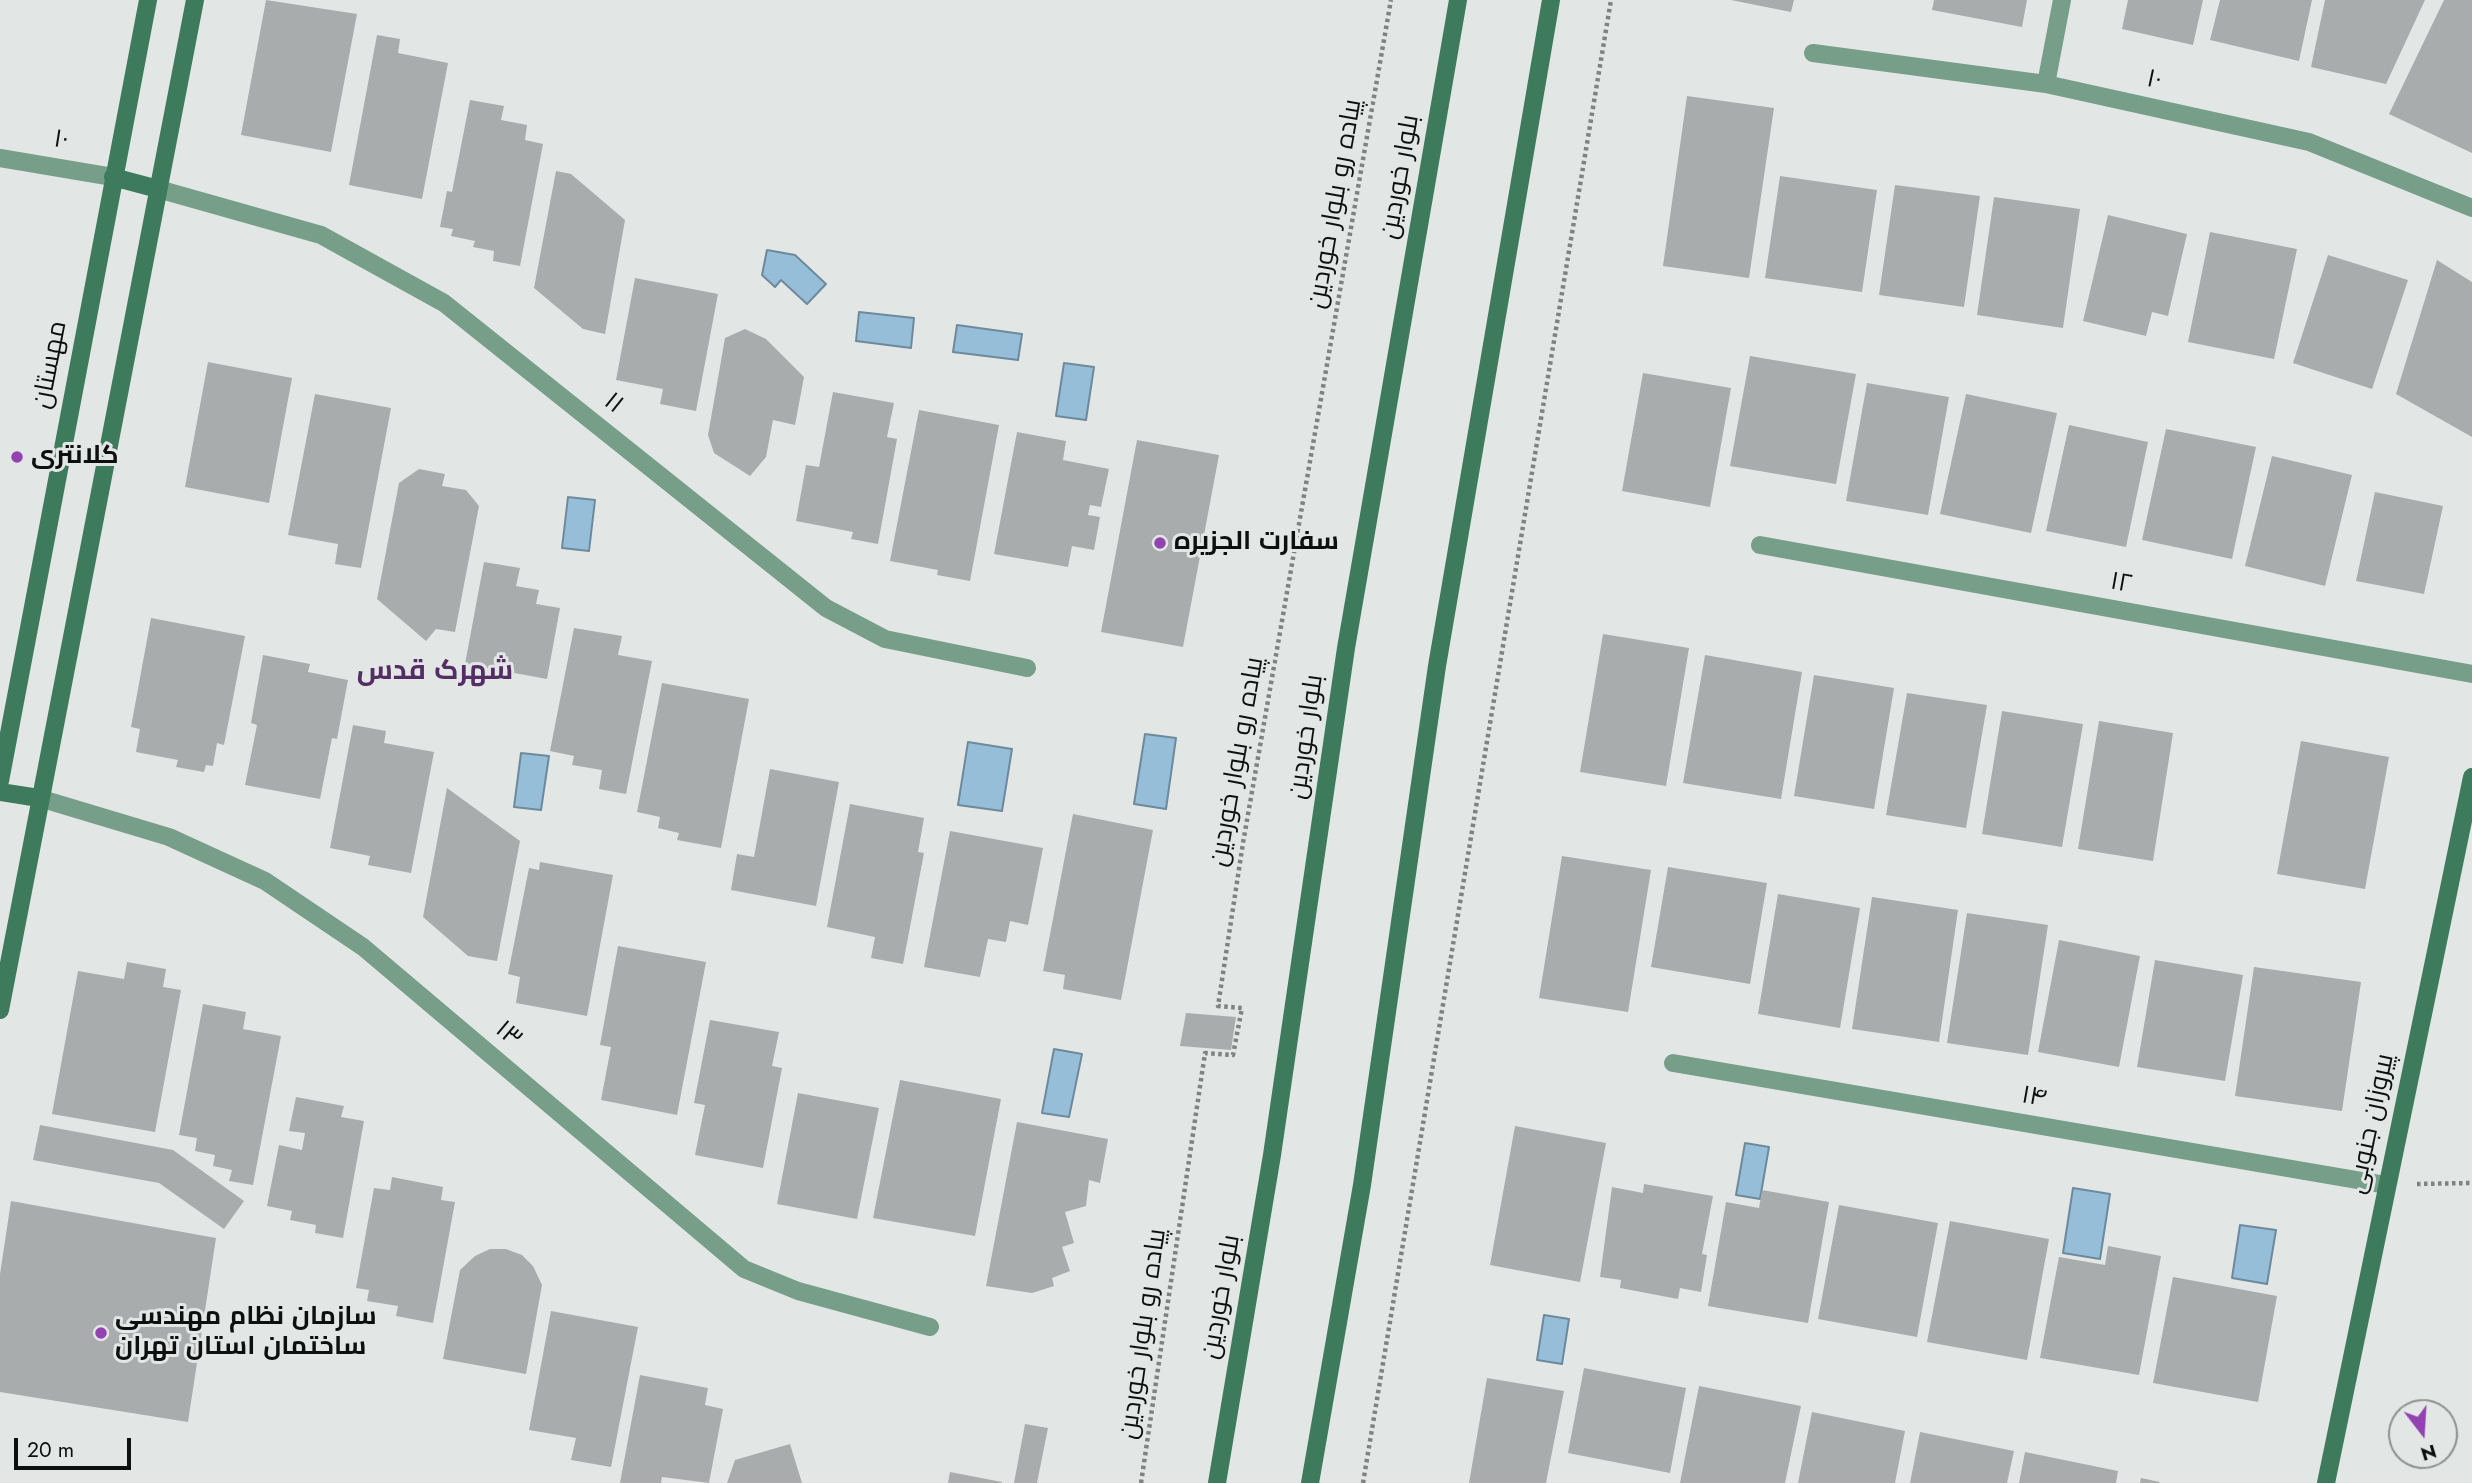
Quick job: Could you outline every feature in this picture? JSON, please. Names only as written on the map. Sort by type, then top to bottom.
[{"type":"main road","name":"مهستان","points":[[0,781],[148,0]]},
{"type":"main road","points":[[0,1010],[195,0]]},
{"type":"main road","name":"بلوار خوردین","points":[[1217,1483],[1272,1155],[1346,648],[1458,0]]},
{"type":"main road","points":[[1310,1483],[1362,1185],[1441,639],[1551,0]]},
{"type":"main road","points":[[113,177],[158,189]]},
{"type":"main road","name":"پیروزان جنوبی","points":[[2326,1483],[2472,777]]},
{"type":"main road","points":[[0,792],[40,799]]},
{"type":"street","points":[[2046,84],[2062,0]]},
{"type":"street","name":"۱۰","points":[[1813,53],[2046,84],[2309,142],[2472,208]]},
{"type":"street","name":"۱۰","points":[[0,158],[113,177]]},
{"type":"street","name":"۱۱","points":[[158,189],[321,235],[444,303],[826,608],[885,639],[1027,668]]},
{"type":"street","name":"۱۲","points":[[1760,545],[2472,674]]},
{"type":"street","name":"۱۳","points":[[40,799],[169,837],[276,888],[363,947],[744,1269],[797,1291],[930,1327]]},
{"type":"street","name":"۱۴","points":[[1673,1063],[2386,1185]]},
{"type":"path","name":"پیاده رو بلوار خوردین","points":[[1141,1483],[1205,1053],[1233,1055],[1242,1008],[1218,1006],[1245,829],[1391,0]]},
{"type":"path","points":[[1363,1483],[1611,0]]},
{"type":"path","points":[[2386,1185],[2472,1183]]},
{"type":"water","points":[[767,250],[795,255],[826,284],[807,304],[781,280],[775,287],[762,275]]},
{"type":"water","points":[[859,312],[914,318],[911,348],[856,341]]},
{"type":"water","points":[[957,325],[1022,334],[1018,360],[953,352]]},
{"type":"water","points":[[1064,363],[1094,367],[1086,420],[1056,416]]},
{"type":"water","points":[[568,497],[595,500],[589,551],[562,548]]},
{"type":"water","points":[[1145,734],[1176,738],[1166,809],[1134,804]]},
{"type":"water","points":[[968,742],[1012,749],[1002,811],[958,805]]},
{"type":"water","points":[[521,753],[549,756],[541,810],[514,807]]},
{"type":"water","points":[[1054,1049],[1082,1054],[1069,1117],[1042,1113]]},
{"type":"water","points":[[1745,1143],[1769,1147],[1760,1199],[1736,1195]]},
{"type":"water","points":[[2073,1188],[2110,1194],[2100,1259],[2063,1253]]},
{"type":"water","points":[[2240,1225],[2276,1230],[2267,1284],[2232,1278]]},
{"type":"water","points":[[1544,1315],[1569,1319],[1562,1364],[1537,1360]]},
{"type":"building","points":[[266,0],[357,14],[331,152],[241,135]]},
{"type":"building","points":[[1731,0],[1794,0],[1791,12]]},
{"type":"building","points":[[1934,0],[2027,0],[2022,27],[1932,10]]},
{"type":"building","points":[[2128,0],[2203,0],[2193,45],[2122,29]]},
{"type":"building","points":[[2220,0],[2312,0],[2299,61],[2210,40]]},
{"type":"building","points":[[2325,0],[2425,0],[2386,84],[2311,67]]},
{"type":"building","points":[[2444,0],[2472,0],[2472,153],[2389,114]]},
{"type":"building","points":[[377,35],[400,39],[398,53],[448,63],[422,199],[349,185]]},
{"type":"building","points":[[1687,96],[1774,108],[1749,278],[1663,266]]},
{"type":"building","points":[[470,100],[504,106],[501,120],[527,125],[525,140],[543,144],[520,266],[493,261],[494,251],[473,247],[475,241],[451,236],[453,229],[440,227],[447,191],[452,192]]},
{"type":"building","points":[[556,171],[571,174],[625,220],[605,334],[583,329],[534,288]]},
{"type":"building","points":[[1780,176],[1877,190],[1862,292],[1765,278]]},
{"type":"building","points":[[1895,185],[1980,196],[1964,307],[1879,295]]},
{"type":"building","points":[[1994,197],[2080,209],[2063,328],[1977,315]]},
{"type":"building","points":[[2108,215],[2187,234],[2168,316],[2152,312],[2146,336],[2083,321]]},
{"type":"building","points":[[2210,232],[2297,249],[2274,359],[2188,342]]},
{"type":"building","points":[[2328,255],[2408,280],[2372,389],[2293,363]]},
{"type":"building","points":[[2437,260],[2472,282],[2472,437],[2396,394]]},
{"type":"building","points":[[635,278],[718,294],[696,411],[660,404],[663,389],[616,380]]},
{"type":"building","points":[[745,329],[766,339],[804,377],[795,425],[773,420],[766,457],[750,476],[714,453],[708,435],[725,338]]},
{"type":"building","points":[[1750,356],[1856,374],[1836,484],[1730,466]]},
{"type":"building","points":[[208,362],[292,378],[269,503],[185,487]]},
{"type":"building","points":[[1643,373],[1731,388],[1710,507],[1622,491]]},
{"type":"building","points":[[1867,383],[1949,397],[1928,515],[1846,501]]},
{"type":"building","points":[[833,392],[894,403],[887,437],[897,439],[878,544],[851,539],[853,532],[796,521],[806,465],[819,467]]},
{"type":"building","points":[[315,394],[391,408],[361,568],[335,564],[338,544],[288,535]]},
{"type":"building","points":[[1966,394],[2057,413],[2031,533],[1940,514]]},
{"type":"building","points":[[919,410],[999,425],[970,581],[937,575],[938,570],[890,561]]},
{"type":"building","points":[[2069,425],[2148,442],[2126,547],[2046,531]]},
{"type":"building","points":[[2166,429],[2256,447],[2232,559],[2142,540]]},
{"type":"building","points":[[1017,432],[1066,441],[1063,460],[1109,469],[1101,507],[1090,505],[1088,515],[1100,517],[1094,550],[1072,546],[1068,567],[994,554]]},
{"type":"building","name":"سفارت الجزیره","points":[[1137,440],[1219,455],[1183,647],[1101,632]]},
{"type":"building","points":[[2272,456],[2352,475],[2325,586],[2245,566]]},
{"type":"building","points":[[419,469],[445,474],[442,486],[466,490],[479,506],[455,632],[436,629],[426,641],[377,599],[399,483]]},
{"type":"building","points":[[2375,492],[2443,506],[2424,594],[2356,581]]},
{"type":"building","points":[[484,562],[520,568],[516,586],[539,590],[536,604],[560,608],[547,679],[465,664]]},
{"type":"building","points":[[151,618],[245,636],[224,745],[217,743],[213,766],[206,765],[204,772],[176,767],[178,760],[136,752],[140,729],[131,727]]},
{"type":"building","points":[[574,628],[622,636],[618,655],[652,661],[626,794],[599,789],[602,770],[572,765],[574,756],[550,751]]},
{"type":"building","points":[[1603,634],[1689,648],[1666,786],[1580,772]]},
{"type":"building","points":[[263,655],[310,664],[308,672],[348,680],[337,739],[332,738],[320,799],[245,785],[257,725],[251,723]]},
{"type":"building","points":[[1705,655],[1802,672],[1781,799],[1683,783]]},
{"type":"building","points":[[1814,675],[1894,688],[1874,809],[1794,796]]},
{"type":"building","points":[[662,683],[749,699],[721,848],[677,840],[679,833],[658,828],[660,817],[637,812]]},
{"type":"building","points":[[1907,693],[1987,705],[1966,828],[1886,815]]},
{"type":"building","points":[[2002,711],[2083,724],[2062,847],[1982,834]]},
{"type":"building","points":[[2099,721],[2173,733],[2153,861],[2078,849]]},
{"type":"building","points":[[353,725],[386,731],[384,743],[434,752],[411,873],[368,865],[370,856],[330,848]]},
{"type":"building","points":[[2301,741],[2389,757],[2365,889],[2277,874]]},
{"type":"building","points":[[770,769],[839,782],[816,906],[731,890],[737,854],[754,857]]},
{"type":"building","points":[[447,788],[520,841],[497,961],[468,956],[423,917]]},
{"type":"building","points":[[850,804],[924,818],[918,852],[924,853],[903,964],[871,958],[875,937],[827,927]]},
{"type":"building","points":[[1073,814],[1153,830],[1121,1000],[1063,989],[1065,975],[1043,971]]},
{"type":"building","points":[[950,831],[1043,848],[1028,925],[1010,921],[1006,942],[988,939],[980,977],[924,967]]},
{"type":"building","points":[[1562,856],[1651,870],[1628,1012],[1539,998]]},
{"type":"building","points":[[540,862],[613,875],[587,1016],[516,1003],[520,977],[508,974],[529,868],[539,870]]},
{"type":"building","points":[[1668,867],[1767,883],[1750,984],[1651,967]]},
{"type":"building","points":[[1778,894],[1860,908],[1840,1028],[1758,1014]]},
{"type":"building","points":[[1872,897],[1958,910],[1939,1042],[1852,1029]]},
{"type":"building","points":[[1967,913],[2048,925],[2028,1055],[1947,1043]]},
{"type":"building","points":[[2059,940],[2140,956],[2119,1067],[2038,1052]]},
{"type":"building","points":[[618,946],[706,962],[677,1115],[601,1100],[611,1047],[600,1045]]},
{"type":"building","points":[[2155,960],[2243,975],[2225,1081],[2137,1067]]},
{"type":"building","points":[[127,962],[166,969],[163,987],[181,990],[155,1132],[52,1114],[78,971],[124,979]]},
{"type":"building","points":[[2254,967],[2361,982],[2342,1111],[2235,1096]]},
{"type":"building","points":[[203,1004],[246,1012],[243,1029],[281,1036],[253,1185],[229,1181],[232,1170],[213,1166],[215,1155],[195,1151],[197,1138],[179,1135]]},
{"type":"building","points":[[1186,1013],[1236,1017],[1231,1050],[1180,1046]]},
{"type":"building","points":[[710,1020],[779,1032],[772,1066],[782,1068],[763,1168],[695,1155],[705,1105],[694,1103]]},
{"type":"building","points":[[900,1080],[1001,1099],[975,1236],[873,1218]]},
{"type":"building","points":[[798,1093],[879,1108],[857,1219],[777,1204]]},
{"type":"building","points":[[296,1097],[344,1106],[341,1117],[364,1121],[343,1238],[315,1233],[316,1225],[290,1220],[292,1211],[267,1206],[279,1145],[302,1150],[305,1133],[289,1131]]},
{"type":"building","points":[[1017,1122],[1108,1139],[1100,1183],[1089,1180],[1086,1206],[1065,1212],[1074,1243],[1062,1247],[1070,1271],[1052,1278],[1054,1286],[1032,1293],[986,1286]]},
{"type":"building","points":[[40,1125],[173,1150],[244,1201],[224,1229],[159,1183],[33,1160]]},
{"type":"building","points":[[1515,1126],[1606,1143],[1580,1282],[1490,1265]]},
{"type":"building","points":[[392,1177],[443,1187],[441,1200],[455,1202],[433,1323],[396,1316],[398,1306],[367,1301],[369,1290],[356,1288],[374,1188],[390,1190]]},
{"type":"building","points":[[1644,1184],[1713,1196],[1702,1254],[1707,1255],[1701,1292],[1680,1288],[1678,1299],[1620,1288],[1621,1280],[1600,1277],[1612,1187],[1643,1193]]},
{"type":"building","points":[[1762,1190],[1829,1202],[1808,1323],[1708,1306],[1726,1202],[1759,1208]]},
{"type":"building","name":"سازمان نظام مهندسی ساختمان استان تهران","points":[[11,1201],[216,1238],[188,1422],[0,1392],[0,1274]]},
{"type":"building","points":[[1839,1205],[1938,1223],[1917,1337],[1818,1319]]},
{"type":"building","points":[[1950,1221],[2049,1239],[2027,1360],[1927,1342]]},
{"type":"building","points":[[2108,1246],[2161,1256],[2139,1375],[2040,1358],[2059,1257],[2105,1265]]},
{"type":"building","points":[[490,1249],[506,1249],[522,1255],[533,1266],[542,1285],[526,1374],[443,1359],[460,1270],[475,1256]]},
{"type":"building","points":[[2173,1277],[2277,1296],[2258,1402],[2153,1383]]},
{"type":"building","points":[[551,1311],[638,1327],[611,1467],[571,1460],[576,1438],[529,1430]]},
{"type":"building","points":[[1584,1368],[1686,1388],[1670,1473],[1568,1453]]},
{"type":"building","points":[[640,1375],[708,1388],[705,1405],[723,1409],[709,1483],[662,1477],[661,1483],[620,1483]]},
{"type":"building","points":[[1487,1378],[1564,1391],[1546,1483],[1469,1483]]},
{"type":"building","points":[[1699,1386],[1801,1406],[1785,1483],[1680,1483]]},
{"type":"building","points":[[1812,1412],[1905,1431],[1895,1483],[1798,1483]]},
{"type":"building","points":[[1025,1424],[1048,1428],[1037,1483],[1014,1483]]},
{"type":"building","points":[[1920,1432],[2014,1451],[2007,1483],[1910,1483]]},
{"type":"building","points":[[790,1444],[802,1483],[727,1483],[735,1460]]},
{"type":"building","points":[[2025,1452],[2118,1471],[2116,1483],[2019,1483]]},
{"type":"building","points":[[950,1472],[1002,1482],[1002,1483],[948,1483]]},
{"type":"building","points":[[2141,1478],[2160,1482],[2140,1483]]},
{"type":"place","name":"کلانتری","points":[[17,457]]},
{"type":"place","name":"سفارت الجزیره","points":[[1160,543]]},
{"type":"place","name":"سازمان نظام مهندسی ساختمان استان تهران","points":[[101,1333]]},
{"type":"district","name":"شهرک قدس","points":[[435,672]]}]
